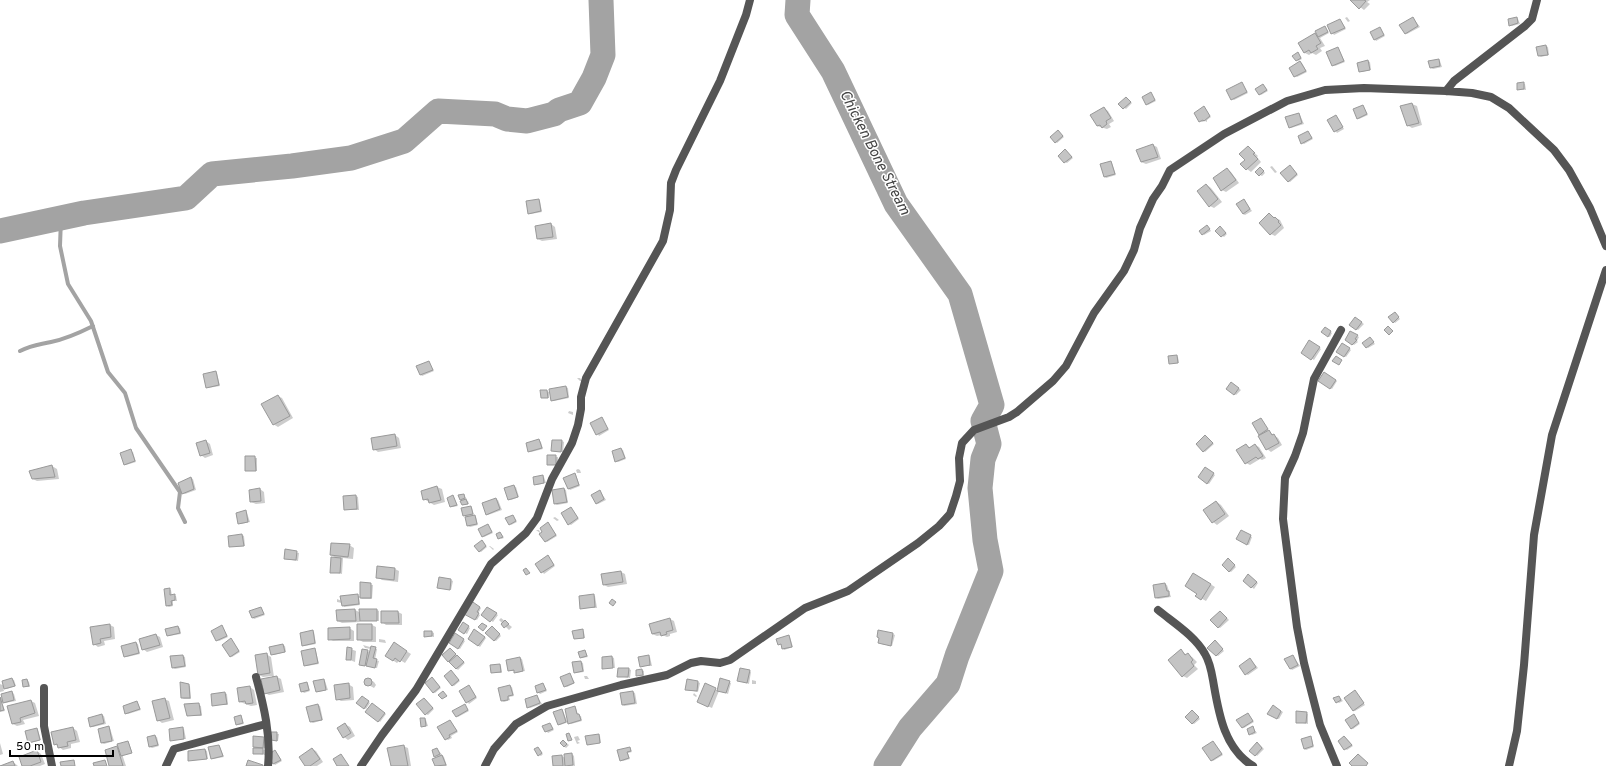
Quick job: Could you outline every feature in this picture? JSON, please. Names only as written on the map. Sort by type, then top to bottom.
[{"type":"street","points":[[361,766],[416,690],[491,564],[526,533],[537,518],[552,479],[572,443],[578,425],[581,409],[581,397],[586,378],[663,241],[670,210],[672,182],[676,170],[720,81],[746,15],[750,0]]},
{"type":"street","points":[[1446,91],[1454,81],[1532,19],[1537,0]]},
{"type":"street","points":[[485,766],[494,749],[516,724],[546,706],[621,685],[667,675],[691,663],[701,661],[720,663],[730,660],[805,608],[848,591],[918,543],[950,514],[960,481],[959,458],[962,443],[977,428],[1009,417],[1017,412],[1053,382],[1066,366],[1094,313],[1124,271],[1134,250],[1140,228],[1149,206],[1170,170],[1224,134],[1287,101],[1325,90],[1364,88],[1446,91],[1472,93],[1491,97],[1509,108],[1554,150],[1569,170],[1590,208],[1606,246]]},
{"type":"street","points":[[1509,766],[1517,731],[1524,665],[1534,534],[1552,435],[1606,270]]},
{"type":"street","points":[[1337,766],[1320,725],[1304,664],[1297,627],[1283,519],[1285,478],[1295,456],[1302,433],[1314,379],[1341,330]]},
{"type":"street","points":[[1158,610],[1196,641],[1205,654],[1211,668],[1219,713],[1230,742],[1239,754],[1253,766]]},
{"type":"street","points":[[256,677],[266,724],[269,755],[268,766]]},
{"type":"street","points":[[44,688],[44,726],[52,766]]},
{"type":"street","points":[[166,766],[174,749],[266,724]]},
{"type":"building","points":[[1350,0],[1364,0],[1366,1],[1359,9]]},
{"type":"building","points":[[1413,17],[1418,26],[1405,34],[1399,25]]},
{"type":"building","points":[[1517,17],[1518,23],[1509,26],[1508,19]]},
{"type":"building","points":[[1340,19],[1345,28],[1331,34],[1327,25]]},
{"type":"building","points":[[1325,26],[1328,32],[1318,37],[1315,31]]},
{"type":"building","points":[[1380,27],[1384,35],[1374,40],[1370,32]]},
{"type":"building","points":[[1315,33],[1321,43],[1316,46],[1318,49],[1311,53],[1309,50],[1304,53],[1298,43]]},
{"type":"building","points":[[1546,45],[1548,55],[1538,56],[1536,47]]},
{"type":"building","points":[[1338,47],[1344,61],[1332,66],[1326,52]]},
{"type":"building","points":[[1298,52],[1301,58],[1296,61],[1292,56]]},
{"type":"building","points":[[1439,59],[1440,66],[1430,68],[1428,61]]},
{"type":"building","points":[[1368,60],[1370,70],[1359,72],[1357,63]]},
{"type":"building","points":[[1300,61],[1306,71],[1294,77],[1289,68]]},
{"type":"building","points":[[1242,82],[1247,92],[1231,100],[1226,90]]},
{"type":"building","points":[[1524,82],[1524,89],[1517,90],[1517,83]]},
{"type":"building","points":[[1263,84],[1267,90],[1259,95],[1255,89]]},
{"type":"building","points":[[1151,92],[1155,100],[1146,105],[1142,97]]},
{"type":"building","points":[[1126,97],[1131,102],[1123,109],[1118,104]]},
{"type":"building","points":[[1412,103],[1419,123],[1407,126],[1400,106]]},
{"type":"building","points":[[1363,105],[1367,114],[1357,119],[1353,109]]},
{"type":"building","points":[[1204,106],[1210,116],[1204,121],[1199,122],[1194,113]]},
{"type":"building","points":[[1104,107],[1111,118],[1106,121],[1107,124],[1102,128],[1100,125],[1097,126],[1090,115]]},
{"type":"building","points":[[1299,113],[1302,123],[1289,128],[1285,117]]},
{"type":"building","points":[[1336,115],[1343,127],[1334,132],[1327,120]]},
{"type":"building","points":[[1058,130],[1063,136],[1055,143],[1050,137]]},
{"type":"building","points":[[1308,131],[1312,138],[1301,144],[1298,136]]},
{"type":"building","points":[[1153,144],[1158,157],[1141,162],[1136,150]]},
{"type":"building","points":[[1248,146],[1255,153],[1253,154],[1258,159],[1246,170],[1240,164],[1245,160],[1239,154]]},
{"type":"building","points":[[1065,149],[1072,157],[1064,163],[1058,156]]},
{"type":"building","points":[[1111,161],[1115,174],[1104,177],[1100,164]]},
{"type":"building","points":[[1290,165],[1297,174],[1288,182],[1280,173]]},
{"type":"building","points":[[1260,167],[1264,171],[1259,176],[1255,172]]},
{"type":"building","points":[[1227,168],[1236,180],[1221,191],[1213,178]]},
{"type":"building","points":[[1206,184],[1218,199],[1209,207],[1197,191]]},
{"type":"building","points":[[539,199],[541,211],[528,214],[526,201]]},
{"type":"building","points":[[1244,199],[1250,209],[1243,214],[1236,204]]},
{"type":"building","points":[[1269,213],[1279,221],[1278,222],[1281,225],[1270,235],[1259,223]]},
{"type":"building","points":[[551,223],[553,237],[537,239],[535,226]]},
{"type":"building","points":[[1207,225],[1210,229],[1202,235],[1199,231]]},
{"type":"building","points":[[1220,226],[1226,233],[1221,237],[1215,231]]},
{"type":"building","points":[[1395,312],[1399,317],[1393,323],[1388,317]]},
{"type":"building","points":[[1355,317],[1362,322],[1356,330],[1349,325]]},
{"type":"building","points":[[1388,326],[1393,331],[1389,335],[1384,330]]},
{"type":"building","points":[[1325,327],[1331,331],[1328,337],[1321,332]]},
{"type":"building","points":[[1350,331],[1358,335],[1355,339],[1357,340],[1352,345],[1345,340]]},
{"type":"building","points":[[1370,337],[1374,342],[1366,348],[1362,343]]},
{"type":"building","points":[[1309,340],[1320,347],[1311,360],[1301,353]]},
{"type":"building","points":[[1342,343],[1350,348],[1344,357],[1336,352]]},
{"type":"building","points":[[1177,355],[1178,363],[1169,364],[1168,356]]},
{"type":"building","points":[[1336,356],[1342,360],[1339,365],[1332,361]]},
{"type":"building","points":[[429,361],[433,370],[420,375],[416,366]]},
{"type":"building","points":[[216,371],[219,385],[206,388],[203,374]]},
{"type":"building","points":[[1324,372],[1336,380],[1330,389],[1318,381]]},
{"type":"building","points":[[1231,382],[1239,388],[1234,395],[1226,389]]},
{"type":"building","points":[[566,386],[568,397],[551,401],[549,389]]},
{"type":"building","points":[[540,390],[547,390],[548,398],[541,398]]},
{"type":"building","points":[[278,395],[290,416],[273,425],[261,404]]},
{"type":"building","points":[[602,417],[608,429],[596,435],[590,423]]},
{"type":"building","points":[[1261,418],[1268,429],[1259,435],[1252,423]]},
{"type":"building","points":[[1269,430],[1272,435],[1274,434],[1279,443],[1266,450],[1258,436]]},
{"type":"building","points":[[395,434],[397,446],[373,450],[371,438]]},
{"type":"building","points":[[1205,435],[1213,443],[1203,452],[1196,444]]},
{"type":"building","points":[[539,439],[542,448],[528,452],[526,443]]},
{"type":"building","points":[[206,440],[210,453],[200,456],[196,443]]},
{"type":"building","points":[[552,440],[562,440],[561,452],[551,451]]},
{"type":"building","points":[[1246,444],[1249,448],[1255,444],[1263,456],[1258,459],[1256,457],[1245,464],[1236,450]]},
{"type":"building","points":[[621,448],[625,458],[615,462],[612,451]]},
{"type":"building","points":[[131,449],[135,461],[124,465],[120,453]]},
{"type":"building","points":[[547,455],[556,455],[556,465],[547,465]]},
{"type":"building","points":[[245,456],[255,456],[256,471],[245,471]]},
{"type":"building","points":[[52,465],[55,477],[32,479],[29,471]]},
{"type":"building","points":[[1205,467],[1214,473],[1207,484],[1198,477]]},
{"type":"building","points":[[575,473],[579,485],[568,489],[563,478]]},
{"type":"building","points":[[543,475],[544,483],[534,485],[533,477]]},
{"type":"building","points":[[191,477],[194,489],[182,494],[178,483]]},
{"type":"building","points":[[514,485],[518,497],[508,500],[504,488]]},
{"type":"building","points":[[437,486],[441,500],[429,503],[428,499],[423,500],[421,491]]},
{"type":"building","points":[[260,488],[261,501],[250,502],[249,490]]},
{"type":"building","points":[[564,488],[567,502],[554,504],[552,490]]},
{"type":"building","points":[[600,490],[604,499],[596,504],[591,495]]},
{"type":"building","points":[[464,494],[465,498],[460,500],[458,495]]},
{"type":"building","points":[[356,495],[357,509],[344,510],[343,496]]},
{"type":"building","points":[[453,495],[457,505],[450,507],[447,498]]},
{"type":"building","points":[[496,498],[500,509],[486,515],[482,503]]},
{"type":"building","points":[[466,499],[468,504],[462,505],[460,501]]},
{"type":"building","points":[[1216,501],[1225,514],[1212,523],[1203,510]]},
{"type":"building","points":[[471,506],[473,514],[463,516],[461,508]]},
{"type":"building","points":[[571,507],[578,518],[568,525],[561,513]]},
{"type":"building","points":[[246,510],[248,522],[238,524],[236,513]]},
{"type":"building","points":[[475,515],[477,524],[467,526],[465,517]]},
{"type":"building","points":[[513,515],[516,521],[509,525],[505,518]]},
{"type":"building","points":[[548,522],[556,535],[545,542],[539,534],[542,532],[540,528]]},
{"type":"building","points":[[488,524],[492,532],[482,537],[478,529]]},
{"type":"building","points":[[1241,530],[1251,535],[1247,545],[1236,539]]},
{"type":"building","points":[[500,532],[503,537],[498,539],[496,534]]},
{"type":"building","points":[[242,534],[244,546],[229,547],[228,536]]},
{"type":"building","points":[[482,540],[486,546],[479,552],[474,546]]},
{"type":"building","points":[[331,543],[350,544],[348,557],[330,555]]},
{"type":"building","points":[[285,549],[297,551],[296,560],[284,559]]},
{"type":"building","points":[[548,555],[554,565],[541,573],[535,564]]},
{"type":"building","points":[[331,557],[341,558],[340,573],[330,573]]},
{"type":"building","points":[[1228,558],[1235,565],[1229,572],[1222,565]]},
{"type":"building","points":[[377,566],[395,568],[394,580],[376,578]]},
{"type":"building","points":[[526,568],[530,573],[526,575],[523,570]]},
{"type":"building","points":[[621,571],[623,582],[603,585],[601,574]]},
{"type":"building","points":[[1193,573],[1211,584],[1201,600],[1195,596],[1197,594],[1185,586]]},
{"type":"building","points":[[1248,574],[1257,582],[1251,588],[1243,581]]},
{"type":"building","points":[[439,577],[451,579],[450,590],[437,588]]},
{"type":"building","points":[[360,582],[371,583],[371,598],[360,598]]},
{"type":"building","points":[[1165,583],[1167,591],[1169,591],[1169,596],[1155,598],[1153,585]]},
{"type":"building","points":[[170,588],[170,595],[175,594],[175,600],[171,601],[172,605],[166,606],[164,589]]},
{"type":"building","points":[[358,594],[359,604],[342,606],[340,596]]},
{"type":"building","points":[[594,594],[595,607],[580,609],[579,596]]},
{"type":"building","points":[[612,599],[616,602],[613,606],[609,603]]},
{"type":"building","points":[[470,600],[480,607],[477,612],[479,613],[475,620],[462,613]]},
{"type":"building","points":[[261,607],[264,614],[252,618],[249,611]]},
{"type":"building","points":[[487,607],[497,613],[490,622],[481,615]]},
{"type":"building","points":[[355,609],[356,621],[337,621],[336,610]]},
{"type":"building","points":[[359,609],[377,609],[377,621],[360,621]]},
{"type":"building","points":[[381,611],[398,611],[399,623],[381,623]]},
{"type":"building","points":[[1220,611],[1227,618],[1218,628],[1210,620]]},
{"type":"building","points":[[670,618],[673,630],[666,632],[667,634],[661,636],[660,632],[652,634],[649,624]]},
{"type":"building","points":[[505,620],[509,624],[504,628],[501,624]]},
{"type":"building","points":[[463,622],[469,626],[464,634],[458,630]]},
{"type":"building","points":[[482,623],[487,626],[483,631],[478,627]]},
{"type":"building","points":[[110,624],[111,637],[100,639],[101,643],[93,645],[90,627]]},
{"type":"building","points":[[357,624],[372,624],[372,640],[357,640]]},
{"type":"building","points":[[222,625],[227,636],[216,641],[211,631]]},
{"type":"building","points":[[178,626],[180,633],[167,636],[165,629]]},
{"type":"building","points":[[492,626],[500,634],[494,641],[485,633]]},
{"type":"building","points":[[350,627],[350,639],[328,640],[328,628]]},
{"type":"building","points":[[474,629],[485,637],[478,646],[468,639]]},
{"type":"building","points":[[583,629],[584,638],[574,639],[572,631]]},
{"type":"building","points":[[313,630],[315,643],[302,646],[300,633]]},
{"type":"building","points":[[878,630],[893,633],[891,646],[878,643]]},
{"type":"building","points":[[424,631],[432,631],[432,636],[424,637]]},
{"type":"building","points":[[455,633],[464,639],[458,649],[449,643]]},
{"type":"building","points":[[156,634],[160,645],[142,650],[139,639]]},
{"type":"building","points":[[789,635],[792,647],[782,649],[781,644],[778,645],[776,639]]},
{"type":"building","points":[[231,638],[239,651],[230,657],[222,645]]},
{"type":"building","points":[[1215,640],[1223,649],[1216,656],[1207,648]]},
{"type":"building","points":[[136,642],[139,653],[124,657],[121,646]]},
{"type":"building","points":[[394,642],[407,651],[400,662],[395,658],[393,661],[385,656]]},
{"type":"building","points":[[283,644],[285,652],[271,655],[269,647]]},
{"type":"building","points":[[371,646],[376,647],[373,658],[377,659],[375,668],[366,666]]},
{"type":"building","points":[[347,647],[352,648],[351,660],[346,660]]},
{"type":"building","points":[[315,648],[318,663],[304,666],[301,651]]},
{"type":"building","points":[[450,648],[456,654],[448,662],[442,655]]},
{"type":"building","points":[[362,649],[368,650],[365,666],[359,665]]},
{"type":"building","points":[[1181,649],[1185,655],[1188,653],[1193,660],[1191,662],[1194,666],[1182,677],[1168,660]]},
{"type":"building","points":[[585,650],[587,656],[580,658],[578,652]]},
{"type":"building","points":[[267,653],[270,673],[258,675],[255,655]]},
{"type":"building","points":[[183,655],[185,666],[172,668],[170,656]]},
{"type":"building","points":[[457,655],[464,662],[456,669],[449,662]]},
{"type":"building","points":[[649,655],[650,665],[640,667],[638,657]]},
{"type":"building","points":[[1293,655],[1298,665],[1290,669],[1284,659]]},
{"type":"building","points":[[612,656],[613,668],[602,669],[602,657]]},
{"type":"building","points":[[520,657],[523,671],[514,673],[514,670],[508,671],[506,660]]},
{"type":"building","points":[[1250,658],[1256,667],[1245,675],[1239,666]]},
{"type":"building","points":[[581,661],[583,671],[574,673],[572,662]]},
{"type":"building","points":[[500,664],[501,672],[491,673],[490,665]]},
{"type":"building","points":[[618,668],[629,668],[628,677],[617,677]]},
{"type":"building","points":[[740,668],[750,670],[747,683],[737,681]]},
{"type":"building","points":[[642,669],[643,675],[636,676],[636,670]]},
{"type":"building","points":[[451,670],[459,680],[452,686],[444,676]]},
{"type":"building","points":[[570,673],[574,683],[564,687],[560,677]]},
{"type":"building","points":[[277,676],[280,690],[264,694],[261,679]]},
{"type":"building","points":[[432,677],[440,687],[433,693],[425,683]]},
{"type":"building","points":[[12,678],[15,686],[4,689],[2,681]]},
{"type":"building","points":[[366,678],[370,678],[372,682],[370,686],[366,686],[364,684],[364,680]]},
{"type":"building","points":[[720,678],[730,681],[726,693],[717,691]]},
{"type":"building","points":[[27,679],[29,686],[23,687],[22,680]]},
{"type":"building","points":[[324,679],[326,690],[316,692],[313,681]]},
{"type":"building","points":[[687,679],[698,681],[697,691],[685,690]]},
{"type":"building","points":[[180,682],[189,684],[190,698],[181,698]]},
{"type":"building","points":[[307,682],[309,690],[301,692],[299,684]]},
{"type":"building","points":[[349,683],[350,698],[336,700],[334,685]]},
{"type":"building","points":[[543,683],[546,690],[537,693],[535,686]]},
{"type":"building","points":[[705,683],[716,688],[708,707],[697,702]]},
{"type":"building","points":[[469,685],[476,697],[466,703],[459,691]]},
{"type":"building","points":[[510,685],[513,695],[508,696],[508,700],[501,701],[498,688]]},
{"type":"building","points":[[250,686],[253,703],[246,704],[245,701],[239,702],[237,688]]},
{"type":"building","points":[[1355,690],[1364,703],[1353,711],[1344,698]]},
{"type":"building","points":[[12,691],[14,700],[3,703],[1,694]]},
{"type":"building","points":[[443,691],[447,696],[442,699],[438,695]]},
{"type":"building","points":[[633,691],[635,703],[622,705],[620,693]]},
{"type":"building","points":[[225,692],[227,704],[212,706],[211,694]]},
{"type":"building","points":[[537,695],[540,703],[527,708],[525,699]]},
{"type":"building","points":[[362,696],[369,701],[364,709],[356,703]]},
{"type":"building","points":[[1339,696],[1341,700],[1336,703],[1333,698]]},
{"type":"building","points":[[0,697],[4,710],[0,711]]},
{"type":"building","points":[[165,698],[170,718],[157,721],[152,701]]},
{"type":"building","points":[[424,698],[433,708],[425,715],[416,704]]},
{"type":"building","points":[[31,700],[35,713],[20,718],[21,722],[12,724],[7,706]]},
{"type":"building","points":[[137,701],[140,709],[125,714],[123,706]]},
{"type":"building","points":[[199,703],[201,715],[187,716],[184,704]]},
{"type":"building","points":[[372,703],[385,713],[378,722],[365,712]]},
{"type":"building","points":[[318,704],[322,720],[310,722],[306,707]]},
{"type":"building","points":[[465,704],[468,710],[456,717],[452,711]]},
{"type":"building","points":[[1273,705],[1281,711],[1277,719],[1267,714]]},
{"type":"building","points":[[575,706],[577,714],[579,714],[581,720],[568,724],[565,709]]},
{"type":"building","points":[[562,709],[566,722],[558,725],[553,712]]},
{"type":"building","points":[[1192,710],[1199,717],[1192,724],[1185,717]]},
{"type":"building","points":[[1296,711],[1307,712],[1306,723],[1296,723]]},
{"type":"building","points":[[1248,713],[1253,721],[1242,728],[1236,720]]},
{"type":"building","points":[[102,714],[104,723],[90,727],[88,718]]},
{"type":"building","points":[[1354,714],[1359,723],[1351,729],[1345,720]]},
{"type":"building","points":[[241,715],[243,723],[236,725],[234,717]]},
{"type":"building","points":[[420,718],[425,718],[426,726],[421,727]]},
{"type":"building","points":[[450,720],[457,731],[449,735],[450,737],[445,740],[437,727]]},
{"type":"building","points":[[345,723],[351,733],[343,738],[337,728]]},
{"type":"building","points":[[550,723],[553,729],[545,732],[542,726]]},
{"type":"building","points":[[109,726],[112,741],[101,743],[98,729]]},
{"type":"building","points":[[1253,726],[1255,732],[1249,735],[1247,729]]},
{"type":"building","points":[[73,727],[76,740],[67,742],[68,746],[58,748],[57,744],[54,745],[51,732]]},
{"type":"building","points":[[183,727],[184,739],[170,741],[169,729]]},
{"type":"building","points":[[37,728],[40,740],[28,743],[25,731]]},
{"type":"building","points":[[271,732],[277,732],[277,741],[271,740]]},
{"type":"building","points":[[569,733],[572,740],[568,741],[566,734]]},
{"type":"building","points":[[599,734],[600,743],[587,745],[585,736]]},
{"type":"building","points":[[155,735],[158,745],[149,747],[147,737]]},
{"type":"building","points":[[253,736],[264,737],[263,748],[253,747]]},
{"type":"building","points":[[1311,736],[1313,746],[1304,749],[1301,739]]},
{"type":"building","points":[[1344,736],[1352,745],[1344,750],[1338,741]]},
{"type":"building","points":[[563,740],[567,744],[564,747],[560,743]]},
{"type":"building","points":[[128,741],[132,753],[121,756],[117,744]]},
{"type":"building","points":[[1213,741],[1222,754],[1211,761],[1202,748]]},
{"type":"building","points":[[1257,742],[1262,748],[1255,756],[1249,751]]},
{"type":"building","points":[[219,745],[223,756],[211,759],[208,747]]},
{"type":"building","points":[[404,745],[408,766],[391,766],[387,748]]},
{"type":"building","points":[[117,746],[123,766],[109,766],[105,750]]},
{"type":"building","points":[[538,747],[542,753],[538,756],[534,749]]},
{"type":"building","points":[[630,747],[631,751],[627,752],[629,758],[620,761],[617,750]]},
{"type":"building","points":[[253,748],[263,748],[263,754],[253,754]]},
{"type":"building","points":[[312,748],[320,759],[310,766],[305,766],[299,757]]},
{"type":"building","points":[[437,748],[440,754],[434,757],[432,750]]},
{"type":"building","points":[[205,749],[207,759],[188,761],[188,751]]},
{"type":"building","points":[[37,750],[41,762],[30,766],[22,766],[19,757]]},
{"type":"building","points":[[275,750],[281,760],[273,764],[268,755]]},
{"type":"building","points":[[572,753],[573,765],[565,766],[564,754]]},
{"type":"building","points":[[341,754],[349,766],[337,766],[333,759]]},
{"type":"building","points":[[1358,754],[1368,763],[1366,766],[1352,766],[1349,763]]},
{"type":"building","points":[[442,755],[446,765],[435,766],[432,759]]},
{"type":"building","points":[[562,755],[563,766],[553,766],[552,756]]},
{"type":"building","points":[[74,760],[75,766],[61,766],[60,762]]},
{"type":"building","points":[[105,760],[107,766],[94,766],[93,763]]},
{"type":"building","points":[[248,760],[263,765],[263,766],[246,766]]},
{"type":"building","points":[[13,761],[15,766],[0,766]]},
{"type":"waterway","points":[[0,231],[84,213],[186,198],[212,174],[292,166],[351,158],[404,141],[438,111],[495,114],[507,119],[527,121],[554,114],[559,110],[580,103],[594,78],[603,55],[601,0]]},
{"type":"waterway","name":"Chicken Bone Stream","points":[[798,0],[797,15],[833,71],[896,204],[960,294],[992,405],[983,421],[989,444],[983,459],[980,488],[985,540],[991,571],[957,656],[948,684],[910,728],[886,766]]},
{"type":"waterway","points":[[61,218],[60,246],[68,284],[91,321],[108,372],[125,393],[136,428],[180,492],[178,508],[185,522]]},
{"type":"waterway","points":[[20,351],[32,346],[57,341],[93,326]]}]
